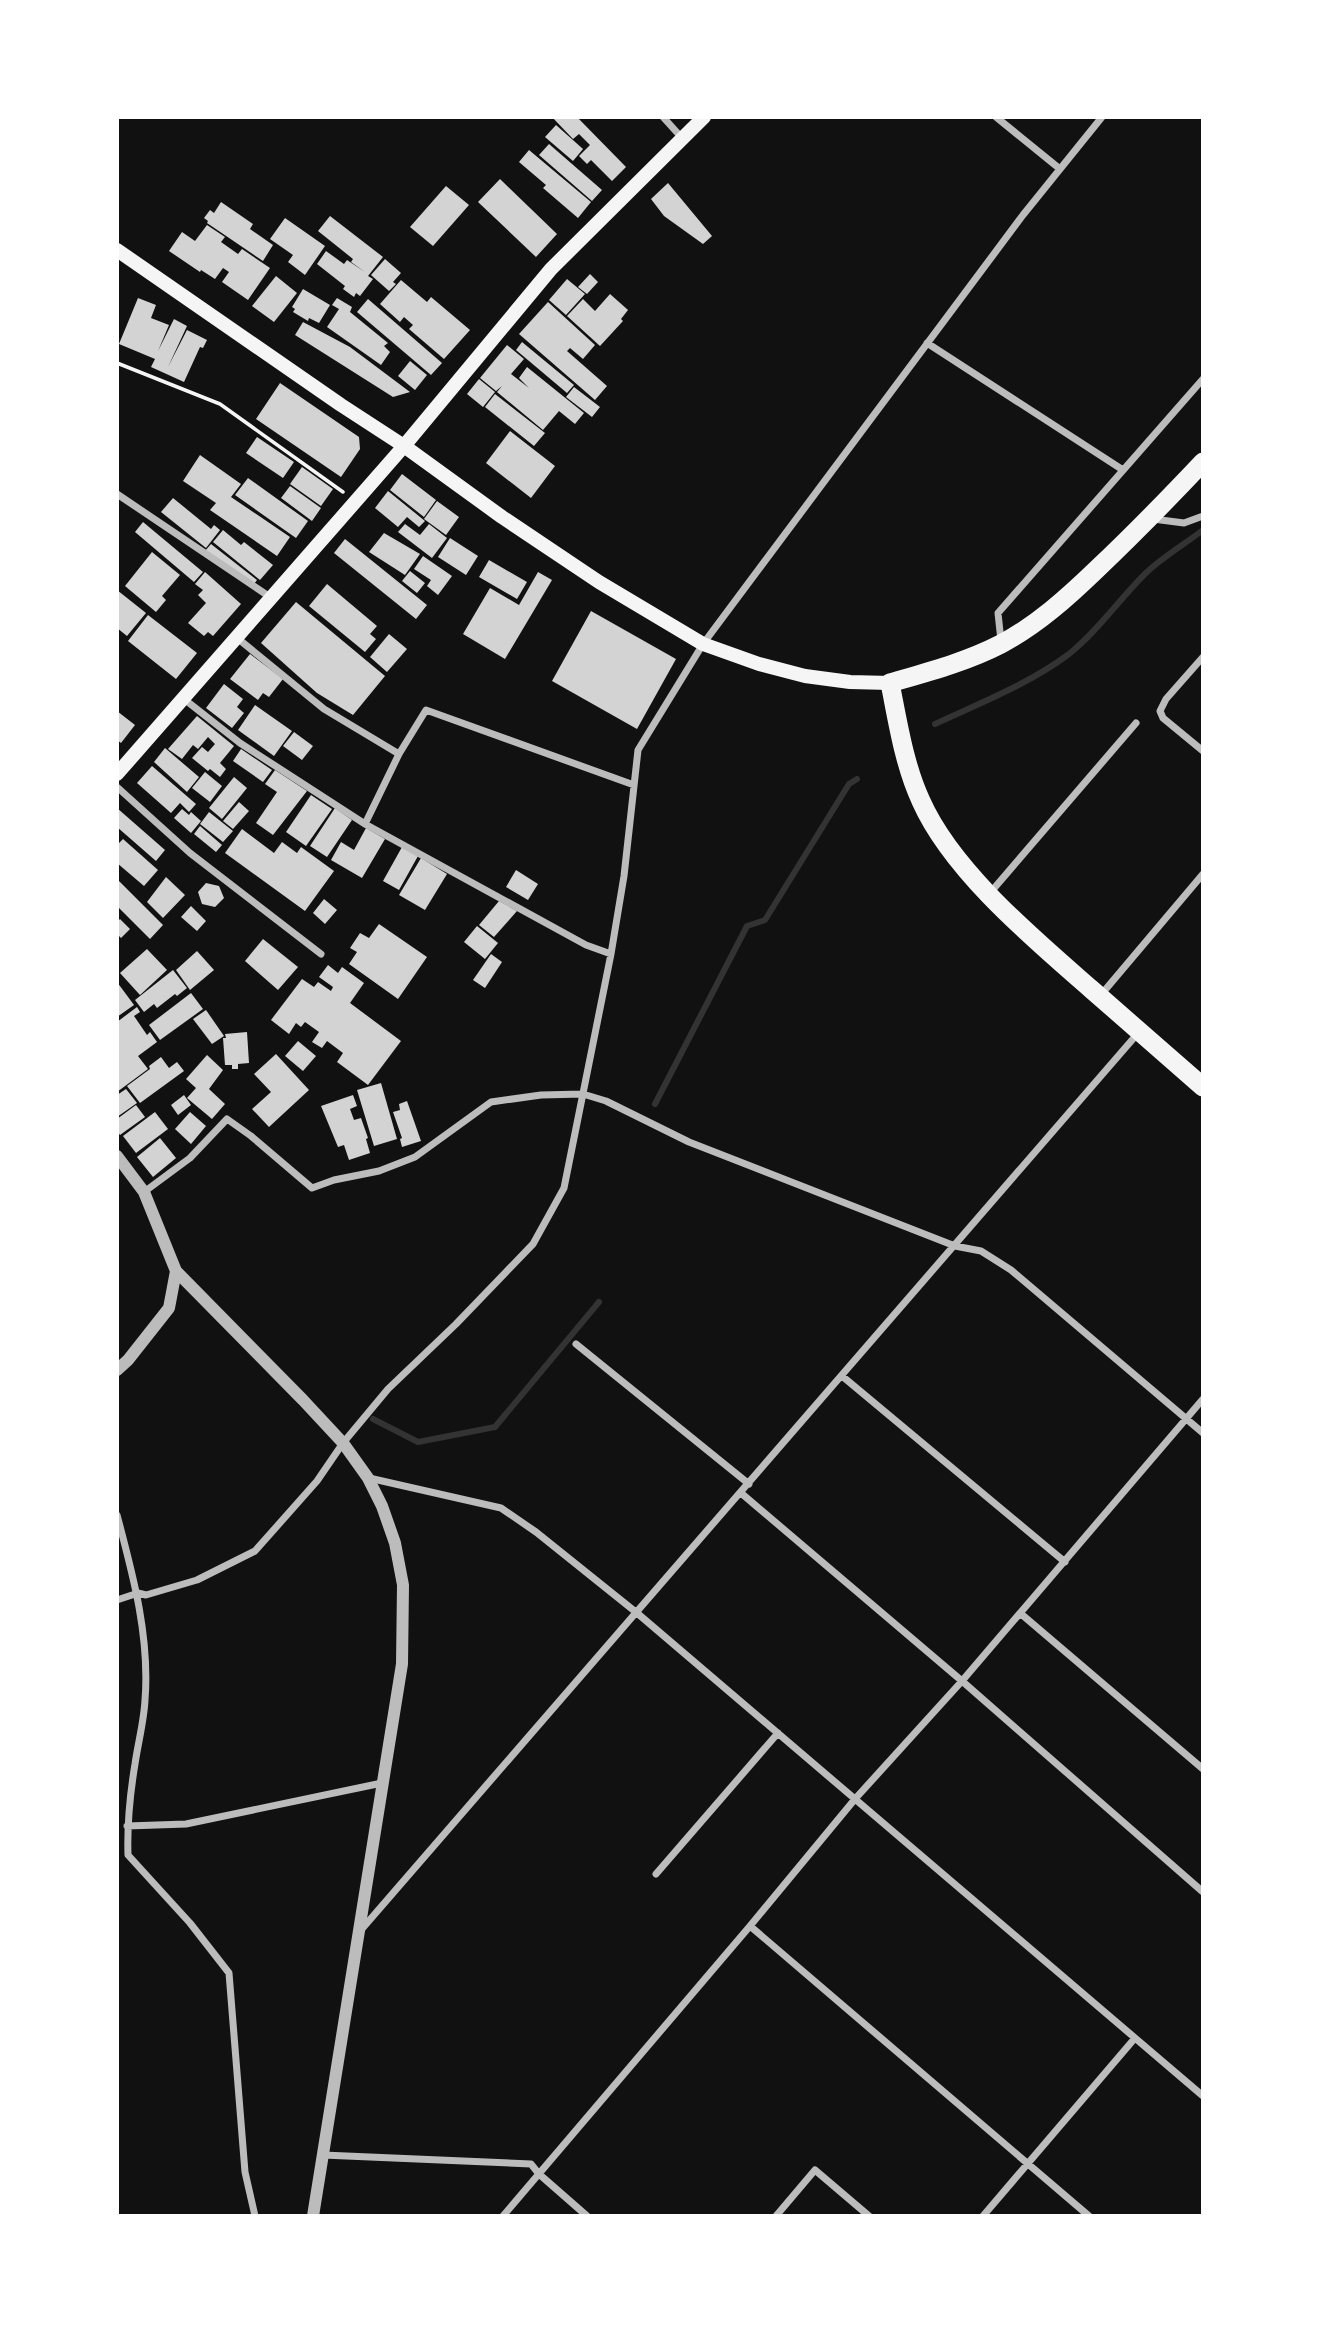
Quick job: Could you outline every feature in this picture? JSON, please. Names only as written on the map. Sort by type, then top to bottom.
[{"type":"highway","points":[[1203,462],[1150,519],[1068,596],[1036,622],[1001,644],[950,666],[890,683],[906,762],[921,802],[940,836],[989,894],[1033,939],[1203,1087]]},
{"type":"main road","points":[[117,774],[404,446],[551,269],[704,117]]},
{"type":"main road","points":[[117,250],[588,575],[704,644],[759,664],[805,676],[850,682],[890,683]]},
{"type":"street","points":[[663,117],[682,138]]},
{"type":"street","points":[[996,117],[1060,169]]},
{"type":"street","points":[[117,1600],[138,1593],[146,1595],[197,1580],[255,1550],[317,1482],[343,1443],[388,1389],[456,1324],[533,1244],[564,1188],[611,954],[624,876],[638,750],[704,644],[927,343],[1102,117]]},
{"type":"street","points":[[927,343],[1123,470]]},
{"type":"street","points":[[1001,644],[998,613],[1203,379]]},
{"type":"street","points":[[117,494],[270,597]]},
{"type":"street","points":[[1150,519],[1184,523],[1203,516]]},
{"type":"street","points":[[236,637],[324,709],[399,754]]},
{"type":"street","points":[[1203,657],[1166,699],[1160,711],[1163,718],[1203,751]]},
{"type":"street","points":[[184,699],[240,743],[365,824],[586,945],[611,954]]},
{"type":"street","points":[[365,824],[399,754],[426,710],[634,785]]},
{"type":"street","points":[[989,894],[1136,723]]},
{"type":"street","points":[[117,788],[190,853],[321,954]]},
{"type":"street","points":[[1100,996],[1203,874]]},
{"type":"street","points":[[358,1933],[1139,1032]]},
{"type":"street","points":[[144,1192],[190,1158],[228,1119],[312,1188],[334,1180],[379,1171],[415,1157],[491,1102],[541,1095],[583,1094],[606,1101],[689,1142],[955,1246],[981,1251],[1011,1269],[1203,1433]]},
{"type":"street","points":[[117,1156],[144,1192],[176,1271],[343,1443],[368,1478],[382,1506],[395,1543],[403,1585],[402,1664],[313,2216]]},
{"type":"street","points":[[117,1370],[169,1308],[176,1271]]},
{"type":"street","points":[[576,1344],[749,1484]]},
{"type":"street","points":[[842,1376],[1065,1562]]},
{"type":"street","points":[[503,2216],[855,1799],[962,1681],[1203,1398]]},
{"type":"street","points":[[368,1478],[500,1508],[536,1532],[638,1613],[1203,2096]]},
{"type":"street","points":[[741,1493],[962,1681],[1203,1892]]},
{"type":"street","points":[[117,1515],[138,1593],[145,1659],[145,1700],[127,1826],[128,1855],[190,1923],[229,1973],[245,2172],[255,2216]]},
{"type":"street","points":[[1020,1613],[1203,1769]]},
{"type":"street","points":[[656,1874],[778,1733]]},
{"type":"street","points":[[127,1826],[186,1824],[382,1783]]},
{"type":"street","points":[[750,1926],[1089,2216]]},
{"type":"street","points":[[983,2216],[1135,2038]]},
{"type":"street","points":[[323,2155],[531,2164],[538,2174],[587,2216]]},
{"type":"street","points":[[776,2216],[815,2170],[870,2216]]},
{"type":"path","points":[[117,363],[219,404],[356,501]]},
{"type":"building","points":[[552,117],[577,117],[626,167],[612,181],[591,160],[587,164],[579,156],[590,145],[579,134],[573,139]]},
{"type":"building","points":[[556,125],[583,149],[573,161],[545,137]]},
{"type":"building","points":[[549,144],[602,190],[592,201],[539,155]]},
{"type":"building","points":[[529,150],[591,202],[578,218],[543,188],[546,185],[519,162]]},
{"type":"building","points":[[500,179],[557,234],[536,257],[478,202]]},
{"type":"building","points":[[668,183],[712,236],[703,244],[664,216],[651,199]]},
{"type":"building","points":[[446,186],[469,205],[433,246],[410,227]]},
{"type":"building","points":[[221,202],[253,224],[250,229],[273,245],[263,261],[207,223],[204,218],[210,210],[214,213]]},
{"type":"building","points":[[330,216],[383,257],[368,276],[373,279],[360,296],[356,293],[354,297],[343,289],[345,286],[317,264],[326,251],[344,264],[347,260],[365,272],[318,231]]},
{"type":"building","points":[[285,218],[325,246],[305,275],[288,262],[293,255],[270,239]]},
{"type":"building","points":[[207,225],[225,237],[221,242],[238,254],[242,249],[270,268],[248,300],[222,282],[229,272],[223,268],[215,279],[169,251],[182,232],[195,241]]},
{"type":"building","points":[[385,259],[401,273],[389,291],[371,275]]},
{"type":"building","points":[[590,274],[598,282],[587,294],[578,287]]},
{"type":"building","points":[[276,276],[297,293],[274,322],[252,306]]},
{"type":"building","points":[[567,279],[585,294],[566,315],[549,300]]},
{"type":"building","points":[[401,280],[427,302],[431,297],[470,330],[444,359],[409,329],[413,325],[404,317],[400,322],[380,304]]},
{"type":"building","points":[[303,289],[330,305],[319,323],[309,318],[308,321],[293,312],[295,309],[292,307]]},
{"type":"building","points":[[610,294],[628,310],[621,319],[623,321],[600,346],[567,316],[583,299],[595,311]]},
{"type":"building","points":[[138,298],[156,305],[151,318],[169,325],[158,351],[174,319],[187,326],[168,367],[187,330],[207,340],[203,348],[200,347],[184,382],[151,367],[155,359],[119,344]]},
{"type":"building","points":[[337,298],[352,307],[350,312],[388,343],[384,346],[390,352],[381,365],[327,327],[339,309],[332,305]]},
{"type":"building","points":[[368,299],[442,363],[431,375],[357,312]]},
{"type":"building","points":[[548,302],[595,345],[583,359],[570,348],[567,351],[607,386],[595,400],[519,334]]},
{"type":"building","points":[[303,322],[350,347],[410,392],[393,397],[295,335]]},
{"type":"building","points":[[522,342],[574,385],[567,393],[516,350]]},
{"type":"building","points":[[507,345],[524,359],[511,374],[529,388],[519,378],[527,367],[584,413],[575,424],[559,411],[543,430],[497,392],[502,386],[496,391],[480,378]]},
{"type":"building","points":[[410,361],[427,375],[415,390],[398,376]]},
{"type":"building","points":[[479,379],[495,392],[483,407],[467,394]]},
{"type":"building","points":[[280,383],[359,437],[360,449],[341,477],[256,419]]},
{"type":"building","points":[[574,387],[600,407],[592,417],[566,397]]},
{"type":"building","points":[[495,394],[545,433],[534,446],[485,407]]},
{"type":"building","points":[[510,431],[555,466],[531,498],[486,463]]},
{"type":"building","points":[[257,437],[294,462],[283,478],[246,453]]},
{"type":"building","points":[[200,455],[241,484],[231,497],[290,537],[277,556],[210,510],[216,503],[183,481]]},
{"type":"building","points":[[302,467],[333,489],[321,506],[290,484]]},
{"type":"building","points":[[402,474],[436,500],[424,517],[390,490]]},
{"type":"building","points":[[248,478],[308,521],[296,538],[235,495]]},
{"type":"building","points":[[290,486],[321,508],[312,521],[281,498]]},
{"type":"building","points":[[388,491],[425,521],[419,527],[407,517],[398,527],[375,508]]},
{"type":"building","points":[[173,498],[211,529],[214,525],[220,530],[206,548],[161,512]]},
{"type":"building","points":[[437,501],[459,517],[446,535],[424,519]]},
{"type":"building","points":[[143,522],[203,572],[194,582],[135,532]]},
{"type":"building","points":[[405,524],[420,535],[429,524],[447,538],[432,558],[398,532]]},
{"type":"building","points":[[223,530],[241,545],[244,542],[273,565],[260,580],[213,542]]},
{"type":"building","points":[[384,533],[420,554],[405,575],[369,552]]},
{"type":"building","points":[[450,538],[478,556],[466,575],[438,557]]},
{"type":"building","points":[[345,539],[427,605],[416,619],[334,553]]},
{"type":"building","points":[[211,544],[257,580],[251,588],[205,551]]},
{"type":"building","points":[[152,552],[180,575],[162,596],[166,600],[156,612],[125,586]]},
{"type":"building","points":[[423,556],[452,576],[438,595],[427,586],[431,580],[414,569]]},
{"type":"building","points":[[489,560],[527,582],[517,599],[479,577]]},
{"type":"building","points":[[410,571],[425,583],[417,593],[402,581]]},
{"type":"building","points":[[205,572],[241,604],[213,636],[208,632],[204,636],[188,623],[206,603],[198,595],[203,590],[195,584]]},
{"type":"building","points":[[538,572],[552,580],[505,659],[463,634],[490,588],[519,605]]},
{"type":"building","points":[[327,584],[377,626],[370,634],[376,639],[365,652],[309,606]]},
{"type":"building","points":[[117,590],[146,613],[127,636],[117,628]]},
{"type":"building","points":[[296,602],[385,676],[353,715],[317,693],[261,643]]},
{"type":"building","points":[[591,611],[676,659],[637,729],[552,681]]},
{"type":"building","points":[[148,615],[197,653],[176,679],[128,641]]},
{"type":"building","points":[[389,634],[407,649],[387,672],[370,657]]},
{"type":"building","points":[[250,654],[283,679],[269,697],[263,693],[258,700],[230,679]]},
{"type":"building","points":[[224,684],[243,699],[237,707],[244,713],[232,728],[206,708]]},
{"type":"building","points":[[255,705],[292,731],[274,756],[238,730]]},
{"type":"building","points":[[117,711],[135,725],[121,743],[117,740]]},
{"type":"building","points":[[197,716],[234,746],[220,763],[226,769],[220,777],[192,758],[202,747],[208,752],[215,744],[208,737],[198,749],[193,745],[182,759],[168,749]]},
{"type":"building","points":[[294,732],[313,746],[302,760],[283,746]]},
{"type":"building","points":[[165,748],[199,777],[187,792],[154,762]]},
{"type":"building","points":[[241,749],[272,770],[263,782],[233,761]]},
{"type":"building","points":[[152,766],[196,804],[189,812],[180,803],[171,813],[137,783]]},
{"type":"building","points":[[275,770],[307,791],[273,835],[256,823],[277,792],[265,784]]},
{"type":"building","points":[[205,772],[222,786],[210,802],[192,788]]},
{"type":"building","points":[[234,777],[247,788],[222,819],[209,808]]},
{"type":"building","points":[[311,795],[332,809],[306,846],[286,832]]},
{"type":"building","points":[[239,802],[249,811],[233,829],[223,821]]},
{"type":"building","points":[[117,808],[165,850],[156,861],[117,827]]},
{"type":"building","points":[[335,808],[352,820],[327,857],[310,846]]},
{"type":"building","points":[[182,809],[189,815],[191,812],[201,821],[191,833],[174,818]]},
{"type":"building","points":[[209,812],[233,831],[223,842],[200,824]]},
{"type":"building","points":[[200,826],[222,845],[216,852],[194,834]]},
{"type":"building","points":[[366,828],[385,839],[362,878],[331,860],[341,842],[354,850]]},
{"type":"building","points":[[242,829],[274,853],[282,842],[297,853],[301,847],[334,871],[305,911],[225,853]]},
{"type":"building","points":[[123,839],[158,870],[144,886],[117,863],[117,845]]},
{"type":"building","points":[[402,847],[418,856],[399,890],[383,881]]},
{"type":"building","points":[[421,858],[447,874],[425,910],[399,895]]},
{"type":"building","points":[[516,870],[538,884],[528,900],[506,887]]},
{"type":"building","points":[[166,877],[185,895],[163,918],[147,902]]},
{"type":"building","points":[[117,879],[163,925],[150,939],[117,906]]},
{"type":"building","points":[[206,883],[219,886],[224,898],[215,907],[202,904],[198,892]]},
{"type":"building","points":[[324,899],[337,910],[325,924],[313,913]]},
{"type":"building","points":[[499,901],[517,911],[494,937],[479,925]]},
{"type":"building","points":[[191,906],[206,921],[197,931],[181,917]]},
{"type":"building","points":[[120,919],[130,929],[121,938],[117,934],[117,922]]},
{"type":"building","points":[[379,924],[427,957],[398,999],[349,964],[357,952],[350,948],[360,933],[369,938]]},
{"type":"building","points":[[477,926],[498,943],[485,959],[464,942]]},
{"type":"building","points":[[263,939],[298,967],[278,990],[245,961]]},
{"type":"building","points":[[147,949],[167,970],[140,995],[120,973]]},
{"type":"building","points":[[197,951],[214,970],[190,990],[176,970]]},
{"type":"building","points":[[491,954],[502,962],[485,988],[473,980]]},
{"type":"building","points":[[328,965],[338,973],[342,967],[364,983],[350,1003],[401,1041],[368,1085],[337,1062],[343,1053],[327,1041],[322,1048],[312,1042],[319,1032],[305,1022],[301,1027],[296,1023],[289,1034],[271,1020],[302,979],[314,987],[318,982],[331,991],[333,987],[319,977]]},
{"type":"building","points":[[173,970],[187,988],[157,1008],[154,1004],[144,1012],[135,1000]]},
{"type":"building","points":[[117,982],[134,1005],[117,1017]]},
{"type":"building","points":[[191,993],[203,1009],[160,1040],[149,1025]]},
{"type":"building","points":[[137,1007],[140,1012],[134,1016],[147,1035],[150,1032],[157,1042],[138,1056],[148,1069],[117,1092],[117,1022]]},
{"type":"building","points":[[206,1010],[224,1036],[212,1044],[193,1019]]},
{"type":"building","points":[[247,1032],[249,1063],[238,1064],[238,1069],[232,1069],[232,1065],[225,1065],[223,1038],[226,1038],[225,1034]]},
{"type":"building","points":[[298,1041],[316,1056],[303,1071],[285,1056]]},
{"type":"building","points":[[276,1054],[309,1090],[269,1127],[252,1109],[271,1092],[254,1074]]},
{"type":"building","points":[[207,1055],[223,1070],[209,1089],[225,1104],[212,1119],[187,1098],[196,1088],[186,1079]]},
{"type":"building","points":[[161,1057],[169,1068],[177,1062],[184,1071],[140,1103],[127,1086]]},
{"type":"building","points":[[381,1083],[397,1139],[374,1146],[357,1090]]},
{"type":"building","points":[[126,1089],[137,1103],[117,1117],[117,1095]]},
{"type":"building","points":[[184,1095],[191,1105],[178,1115],[171,1105]]},
{"type":"building","points":[[353,1095],[357,1106],[350,1109],[354,1120],[361,1118],[370,1153],[349,1160],[344,1145],[338,1147],[321,1106]]},
{"type":"building","points":[[407,1101],[421,1141],[402,1147],[402,1138],[393,1112],[400,1110],[399,1104]]},
{"type":"building","points":[[136,1105],[145,1117],[120,1135],[117,1131],[117,1119]]},
{"type":"building","points":[[155,1112],[168,1129],[136,1153],[123,1136]]},
{"type":"building","points":[[190,1112],[206,1126],[191,1144],[175,1129]]},
{"type":"building","points":[[160,1138],[176,1158],[153,1177],[137,1157]]},
{"type":"waterway","points":[[935,724],[987,701],[1054,665],[1090,635],[1147,572],[1203,530]]},
{"type":"waterway","points":[[655,1104],[747,926],[765,920],[849,784],[857,779]]},
{"type":"waterway","points":[[373,1419],[418,1442],[495,1427],[599,1302]]}]
